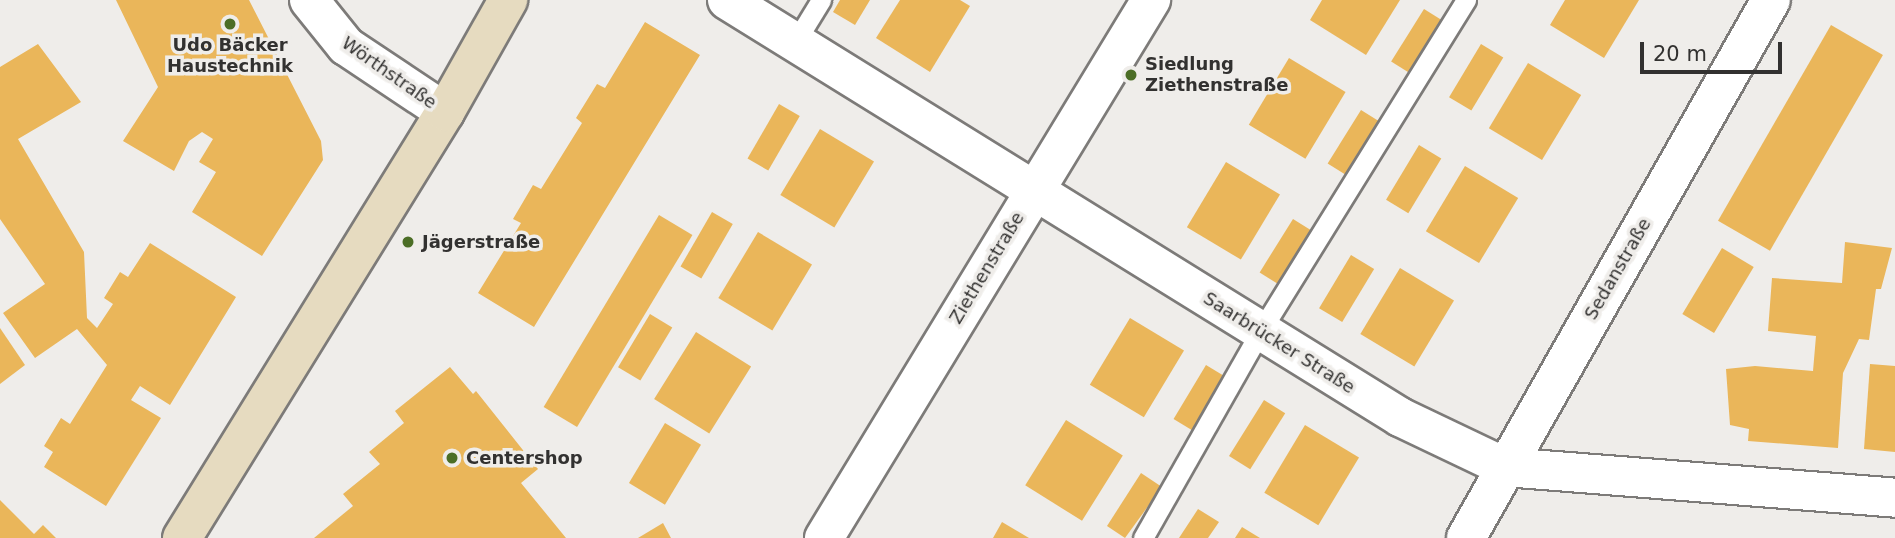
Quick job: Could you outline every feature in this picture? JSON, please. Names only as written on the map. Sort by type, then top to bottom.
[{"type":"street","name":"Wörthstraße","points":[[309,0],[346,46],[445,111]]},
{"type":"street","points":[[182,538],[445,111],[508,0]]},
{"type":"street","name":"Saarbrücker Straße","points":[[727,0],[794,44],[1034,189],[1400,417],[1505,467],[1895,498]]},
{"type":"street","name":"Ziethenstraße","points":[[824,538],[1151,0]]},
{"type":"street","name":"Sedanstraße","points":[[1466,538],[1771,0]]},
{"type":"lane","points":[[794,44],[821,0]]},
{"type":"lane","points":[[1143,538],[1260,332],[1466,0]]},
{"type":"building","points":[[116,0],[249,0],[321,141],[323,160],[262,256],[192,212],[216,172],[199,162],[213,139],[202,132],[189,141],[174,171],[123,141],[158,87]]},
{"type":"building","points":[[840,0],[870,0],[855,25],[833,12]]},
{"type":"building","points":[[900,0],[960,0],[970,6],[930,72],[876,38]]},
{"type":"building","points":[[1322,0],[1400,0],[1366,55],[1310,20]]},
{"type":"building","points":[[1565,0],[1639,0],[1604,58],[1550,25]]},
{"type":"building","points":[[1424,9],[1445,22],[1412,75],[1391,62]]},
{"type":"building","points":[[645,22],[700,55],[534,327],[478,293],[521,223],[513,219],[533,185],[541,189],[582,123],[576,118],[597,84],[605,88]]},
{"type":"building","points":[[1831,25],[1883,55],[1770,251],[1718,221]]},
{"type":"building","points":[[38,44],[81,102],[18,139],[84,252],[87,318],[97,328],[113,304],[104,298],[120,272],[128,277],[150,243],[236,297],[170,405],[140,386],[131,400],[161,418],[106,506],[44,467],[53,452],[44,446],[61,418],[70,424],[107,365],[77,329],[35,358],[3,313],[45,284],[0,219],[0,67]]},
{"type":"building","points":[[1481,44],[1503,57],[1471,111],[1449,97]]},
{"type":"building","points":[[1289,58],[1346,92],[1305,159],[1249,125]]},
{"type":"building","points":[[1528,63],[1581,95],[1542,160],[1489,128]]},
{"type":"building","points":[[779,104],[800,116],[768,171],[748,159]]},
{"type":"building","points":[[1361,110],[1383,124],[1350,177],[1328,163]]},
{"type":"building","points":[[820,129],[874,161],[834,227],[780,195]]},
{"type":"building","points":[[1419,145],[1441,158],[1408,213],[1386,200]]},
{"type":"building","points":[[1226,162],[1280,194],[1241,260],[1187,227]]},
{"type":"building","points":[[1465,166],[1518,198],[1479,263],[1426,231]]},
{"type":"building","points":[[712,212],[733,224],[701,279],[680,267]]},
{"type":"building","points":[[659,215],[692,235],[577,427],[544,407]]},
{"type":"building","points":[[1293,219],[1315,233],[1282,286],[1260,272]]},
{"type":"building","points":[[758,232],[812,264],[772,330],[718,298]]},
{"type":"building","points":[[1845,242],[1892,248],[1881,289],[1876,289],[1869,340],[1859,339],[1843,373],[1838,448],[1748,441],[1749,429],[1730,425],[1726,369],[1755,366],[1813,371],[1816,336],[1768,331],[1772,278],[1842,283]]},
{"type":"building","points":[[1722,248],[1754,267],[1714,333],[1682,314]]},
{"type":"building","points":[[1351,255],[1374,269],[1342,322],[1319,308]]},
{"type":"building","points":[[1400,268],[1454,300],[1414,366],[1360,334]]},
{"type":"building","points":[[650,314],[672,327],[640,381],[618,367]]},
{"type":"building","points":[[1130,318],[1184,350],[1144,417],[1090,385]]},
{"type":"building","points":[[0,328],[25,365],[0,384]]},
{"type":"building","points":[[696,332],[751,366],[709,433],[654,399]]},
{"type":"building","points":[[1870,364],[1895,366],[1895,452],[1864,449]]},
{"type":"building","points":[[1206,365],[1228,378],[1196,432],[1174,419]]},
{"type":"building","name":"Centershop","points":[[450,367],[473,394],[476,391],[538,469],[521,483],[566,538],[314,538],[353,506],[343,494],[380,464],[369,452],[404,423],[395,411]]},
{"type":"building","points":[[1264,400],[1285,413],[1250,469],[1229,456]]},
{"type":"building","points":[[1066,420],[1123,456],[1082,521],[1025,485]]},
{"type":"building","points":[[665,423],[701,445],[665,505],[629,483]]},
{"type":"building","points":[[1305,425],[1359,457],[1318,525],[1264,493]]},
{"type":"building","points":[[1141,473],[1162,487],[1125,538],[1107,526]]},
{"type":"building","points":[[0,500],[34,534],[43,525],[56,538],[0,538]]},
{"type":"building","points":[[1198,509],[1219,522],[1208,538],[1179,538]]},
{"type":"building","points":[[1002,522],[1029,538],[993,538]]},
{"type":"building","points":[[663,523],[671,538],[638,538]]},
{"type":"building","points":[[1242,527],[1260,538],[1235,538]]},
{"type":"place","name":"Udo Bäcker Haustechnik","points":[[230,24]]},
{"type":"place","name":"Siedlung Ziethenstraße","points":[[1131,75]]},
{"type":"place","name":"Jägerstraße","points":[[408,242]]},
{"type":"place","name":"Centershop","points":[[452,458]]}]
